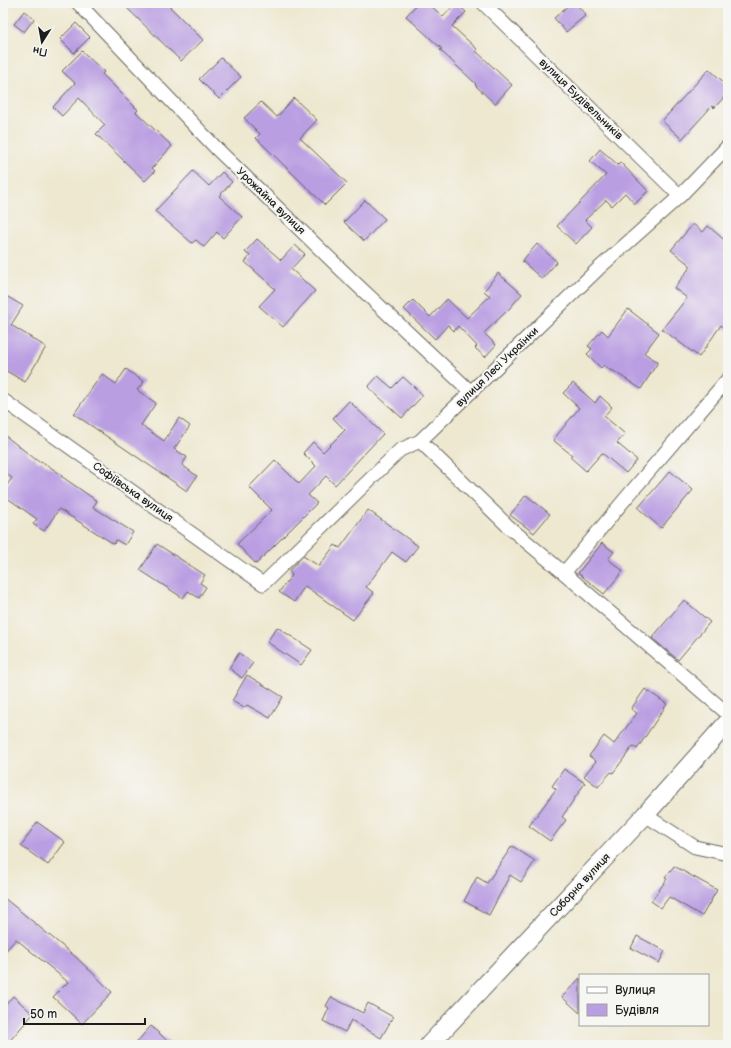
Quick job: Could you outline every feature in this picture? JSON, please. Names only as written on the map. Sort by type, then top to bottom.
[{"type":"street","name":"Урожайна вулиця","points":[[78,3],[217,149],[353,281],[471,392]]},
{"type":"street","name":"вулиця Будівельників","points":[[482,3],[680,196]]},
{"type":"street","name":"вулиця Лесі Українки","points":[[263,584],[400,450],[420,441],[598,269],[680,196],[728,146]]},
{"type":"street","points":[[564,573],[728,379]]},
{"type":"street","name":"Софіївська вулиця","points":[[3,400],[263,584]]},
{"type":"street","points":[[420,441],[510,528],[728,714]]},
{"type":"street","name":"Соборна вулиця","points":[[429,1045],[645,815],[728,722]]},
{"type":"street","points":[[645,815],[695,847],[728,854]]},
{"type":"building","points":[[122,3],[166,3],[203,40],[181,61]]},
{"type":"building","points":[[418,3],[428,3],[443,17],[456,3],[466,12],[452,26],[512,85],[495,104],[440,50],[442,49],[406,16]]},
{"type":"building","points":[[571,3],[575,3],[586,15],[566,32],[554,18]]},
{"type":"building","points":[[24,11],[34,19],[24,32],[14,24]]},
{"type":"building","points":[[76,23],[90,37],[74,53],[60,39]]},
{"type":"building","points":[[82,51],[104,72],[102,74],[138,110],[136,112],[172,146],[152,168],[155,171],[145,181],[96,134],[105,125],[79,98],[62,116],[53,107],[75,83],[62,71]]},
{"type":"building","points":[[221,58],[241,77],[219,99],[199,79]]},
{"type":"building","points":[[709,69],[728,86],[728,93],[714,108],[712,106],[682,139],[662,121]]},
{"type":"building","points":[[294,98],[317,120],[300,138],[347,183],[325,205],[256,138],[260,134],[244,118],[261,102],[277,117]]},
{"type":"building","points":[[600,149],[618,165],[620,162],[648,191],[635,204],[625,193],[612,206],[606,200],[585,220],[592,227],[576,244],[557,226],[606,175],[590,161]]},
{"type":"building","points":[[193,171],[209,186],[222,172],[232,182],[219,196],[242,217],[223,238],[217,232],[204,247],[196,240],[192,243],[155,211]]},
{"type":"building","points":[[365,200],[385,219],[364,241],[344,222]]},
{"type":"building","points":[[693,224],[703,232],[708,226],[728,243],[728,331],[721,325],[699,357],[662,329],[687,298],[674,288],[691,266],[671,250]]},
{"type":"building","points":[[257,239],[281,260],[295,245],[305,254],[291,269],[315,291],[283,327],[259,306],[275,289],[245,262],[250,256],[245,252]]},
{"type":"building","points":[[537,244],[557,262],[542,279],[522,261]]},
{"type":"building","points":[[498,273],[522,294],[484,333],[496,345],[485,357],[475,348],[477,346],[458,326],[454,331],[448,325],[435,339],[404,309],[413,300],[430,317],[447,299],[467,318],[490,296],[484,291]]},
{"type":"building","points":[[3,294],[23,306],[11,325],[46,347],[25,382],[3,369]]},
{"type":"building","points":[[628,309],[659,333],[644,353],[658,362],[641,389],[612,370],[611,371],[604,365],[601,368],[587,354],[592,349],[588,346],[602,330],[608,336]]},
{"type":"building","points":[[126,369],[144,382],[137,390],[156,403],[141,425],[164,441],[179,418],[190,426],[174,449],[187,457],[182,465],[197,476],[187,491],[74,414],[102,374],[116,384]]},
{"type":"building","points":[[378,376],[392,388],[403,377],[423,395],[402,418],[368,387]]},
{"type":"building","points":[[573,383],[595,403],[600,396],[612,407],[604,416],[625,434],[617,443],[637,460],[626,473],[602,453],[586,471],[570,457],[572,455],[553,440],[579,408],[563,393]]},
{"type":"building","points":[[349,401],[383,434],[335,485],[326,476],[308,495],[317,503],[256,564],[237,544],[272,510],[249,487],[275,460],[299,484],[316,466],[303,453],[313,442],[323,452],[345,430],[333,418]]},
{"type":"building","points":[[3,434],[39,462],[41,461],[62,475],[61,476],[97,501],[93,507],[133,532],[125,545],[116,540],[114,544],[59,509],[44,531],[33,524],[37,519],[3,495],[3,491],[12,478],[3,471]]},
{"type":"building","points":[[670,471],[693,490],[661,528],[638,508]]},
{"type":"building","points":[[526,495],[550,514],[534,533],[510,515]]},
{"type":"building","points":[[368,510],[418,546],[406,562],[392,552],[366,587],[374,593],[353,620],[305,586],[294,602],[279,592],[292,575],[289,571],[303,556],[319,566],[335,545],[340,548]]},
{"type":"building","points":[[602,543],[614,552],[608,559],[623,571],[604,594],[578,573]]},
{"type":"building","points":[[157,544],[205,575],[200,583],[206,587],[199,598],[188,591],[183,598],[140,570]]},
{"type":"building","points":[[684,600],[710,622],[678,660],[652,638]]},
{"type":"building","points":[[277,627],[312,650],[301,665],[267,642]]},
{"type":"building","points":[[239,653],[253,663],[242,678],[229,668]]},
{"type":"building","points":[[247,675],[283,697],[270,718],[247,705],[244,708],[232,701]]},
{"type":"building","points":[[645,689],[667,704],[637,749],[633,746],[613,773],[611,772],[598,787],[584,776],[596,761],[589,756],[604,736],[614,744],[637,713],[631,709]]},
{"type":"building","points":[[564,769],[585,783],[562,817],[566,820],[550,841],[529,826],[556,789],[552,786]]},
{"type":"building","points":[[37,822],[65,842],[48,865],[21,846]]},
{"type":"building","points":[[512,846],[535,861],[521,882],[510,875],[489,915],[464,901],[477,877],[487,883]]},
{"type":"building","points":[[674,866],[717,890],[702,916],[669,897],[661,908],[651,901],[667,879],[665,878]]},
{"type":"building","points":[[3,897],[77,958],[112,992],[82,1024],[53,997],[68,982],[16,939],[3,954]]},
{"type":"building","points":[[637,936],[665,951],[659,963],[631,948]]},
{"type":"building","points":[[579,979],[579,1012],[562,997]]},
{"type":"building","points":[[13,996],[33,1014],[6,1045],[3,1045],[3,1008]]},
{"type":"building","points":[[331,997],[363,1013],[368,1003],[393,1017],[381,1038],[351,1020],[345,1032],[323,1021],[329,1008],[326,1006]]},
{"type":"building","points":[[151,1026],[172,1045],[134,1045]]}]
